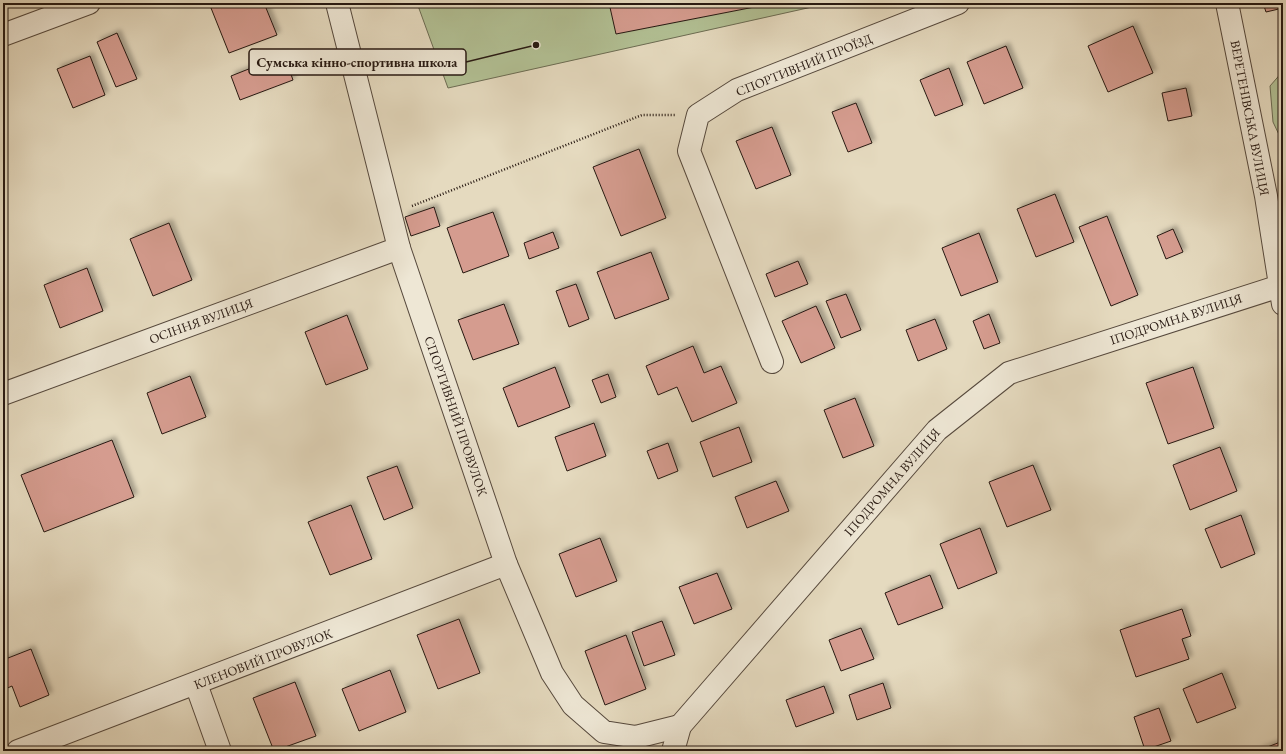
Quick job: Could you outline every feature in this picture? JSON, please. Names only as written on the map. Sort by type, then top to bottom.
[{"type":"street","points":[[3,35],[89,3]]},
{"type":"street","name":"СПОРТИВНИЙ ПРОВУЛОК","points":[[338,3],[399,248],[506,564],[552,673],[573,705],[604,732],[636,737],[680,726]]},
{"type":"street","name":"СПОРТИВНИЙ ПРОЇЗД","points":[[698,115],[737,90],[958,3]]},
{"type":"street","name":"ВЕРЕТЕНІВСЬКА ВУЛИЦЯ","points":[[1227,3],[1275,193],[1281,295]]},
{"type":"street","points":[[698,115],[688,151],[772,362]]},
{"type":"street","name":"ОСІННЯ ВУЛИЦЯ","points":[[3,394],[399,248]]},
{"type":"street","name":"ІПОДРОМНА ВУЛИЦЯ","points":[[673,751],[680,726],[937,430],[1009,373],[1281,295]]},
{"type":"street","name":"КЛЕНОВИЙ ПРОВУЛОК","points":[[18,751],[506,564]]},
{"type":"street","points":[[196,684],[220,751]]},
{"type":"path","points":[[391,214],[642,115],[698,115]]},
{"type":"green space","points":[[417,3],[830,3],[448,88]]},
{"type":"green space","points":[[1283,71],[1283,143],[1273,122],[1270,86]]},
{"type":"building","points":[[209,3],[264,3],[277,35],[229,53]]},
{"type":"building","points":[[609,3],[775,3],[616,34]]},
{"type":"building","points":[[1263,3],[1283,3],[1283,8],[1266,12]]},
{"type":"building","points":[[1133,26],[1153,73],[1108,92],[1088,46]]},
{"type":"building","points":[[117,33],[137,79],[116,87],[97,42]]},
{"type":"building","points":[[1006,46],[1023,88],[984,104],[967,62]]},
{"type":"building","points":[[284,55],[293,80],[240,100],[231,76]]},
{"type":"building","points":[[90,56],[105,95],[73,108],[57,69]]},
{"type":"building","points":[[949,68],[963,105],[935,116],[920,80]]},
{"type":"building","points":[[1186,88],[1192,116],[1168,121],[1162,93]]},
{"type":"building","points":[[856,103],[872,143],[848,152],[832,112]]},
{"type":"building","points":[[772,127],[791,175],[756,189],[736,141]]},
{"type":"building","points":[[639,149],[666,218],[621,236],[593,167]]},
{"type":"building","points":[[1055,194],[1074,242],[1036,257],[1017,209]]},
{"type":"building","points":[[434,207],[440,226],[411,236],[405,217]]},
{"type":"building","points":[[493,212],[509,256],[463,273],[447,228]]},
{"type":"building","points":[[1107,216],[1138,295],[1111,306],[1079,227]]},
{"type":"building","points":[[169,223],[192,280],[153,296],[130,239]]},
{"type":"building","points":[[1173,229],[1183,252],[1166,259],[1157,236]]},
{"type":"building","points":[[553,232],[559,248],[529,259],[524,243]]},
{"type":"building","points":[[979,233],[998,282],[961,296],[942,248]]},
{"type":"building","points":[[651,252],[669,299],[615,319],[597,272]]},
{"type":"building","points":[[798,261],[808,284],[775,297],[766,274]]},
{"type":"building","points":[[87,268],[103,311],[60,328],[44,285]]},
{"type":"building","points":[[576,284],[589,319],[569,327],[556,291]]},
{"type":"building","points":[[846,294],[861,330],[841,338],[826,301]]},
{"type":"building","points":[[504,304],[519,344],[473,360],[458,320]]},
{"type":"building","points":[[816,306],[835,348],[801,363],[782,321]]},
{"type":"building","points":[[989,314],[1000,343],[984,349],[973,321]]},
{"type":"building","points":[[347,315],[368,369],[326,385],[305,332]]},
{"type":"building","points":[[935,319],[947,349],[918,361],[906,330]]},
{"type":"building","points":[[693,346],[704,373],[721,366],[737,403],[692,422],[677,387],[658,395],[646,366]]},
{"type":"building","points":[[555,367],[570,407],[518,427],[503,388]]},
{"type":"building","points":[[1193,367],[1214,428],[1168,444],[1146,383]]},
{"type":"building","points":[[608,374],[616,397],[601,403],[592,380]]},
{"type":"building","points":[[190,376],[206,417],[162,434],[147,393]]},
{"type":"building","points":[[855,398],[874,446],[843,458],[824,410]]},
{"type":"building","points":[[594,423],[606,456],[567,471],[555,437]]},
{"type":"building","points":[[739,427],[752,462],[713,477],[700,442]]},
{"type":"building","points":[[112,440],[134,497],[44,532],[21,475]]},
{"type":"building","points":[[668,443],[678,471],[658,479],[647,451]]},
{"type":"building","points":[[1220,447],[1237,491],[1190,510],[1173,465]]},
{"type":"building","points":[[1033,465],[1051,510],[1007,527],[989,482]]},
{"type":"building","points":[[397,466],[413,508],[384,520],[367,477]]},
{"type":"building","points":[[776,481],[789,511],[747,528],[735,497]]},
{"type":"building","points":[[351,505],[372,559],[330,575],[308,522]]},
{"type":"building","points":[[1241,515],[1255,554],[1221,568],[1205,529]]},
{"type":"building","points":[[980,528],[997,573],[958,589],[940,544]]},
{"type":"building","points":[[600,538],[617,581],[576,597],[559,554]]},
{"type":"building","points":[[717,573],[732,609],[694,624],[679,587]]},
{"type":"building","points":[[930,575],[943,608],[898,625],[885,593]]},
{"type":"building","points":[[1182,609],[1191,636],[1182,639],[1189,659],[1136,677],[1120,630]]},
{"type":"building","points":[[459,619],[480,673],[438,689],[417,635]]},
{"type":"building","points":[[662,621],[675,655],[644,666],[632,632]]},
{"type":"building","points":[[861,628],[874,659],[841,671],[829,640]]},
{"type":"building","points":[[626,635],[646,689],[605,705],[585,651]]},
{"type":"building","points":[[31,649],[49,695],[20,707],[12,686],[3,690],[3,660]]},
{"type":"building","points":[[390,670],[406,712],[359,731],[342,689]]},
{"type":"building","points":[[1222,673],[1236,708],[1197,723],[1183,689]]},
{"type":"building","points":[[295,682],[316,736],[274,751],[253,698]]},
{"type":"building","points":[[883,683],[891,708],[857,720],[849,695]]},
{"type":"building","points":[[824,686],[834,713],[796,727],[786,700]]},
{"type":"building","points":[[1159,708],[1171,741],[1145,750],[1134,717]]},
{"type":"building","points":[[1283,741],[1283,751],[1257,751]]},
{"type":"place","name":"Сумська кінно-спортивна школа","points":[[536,45]]}]
